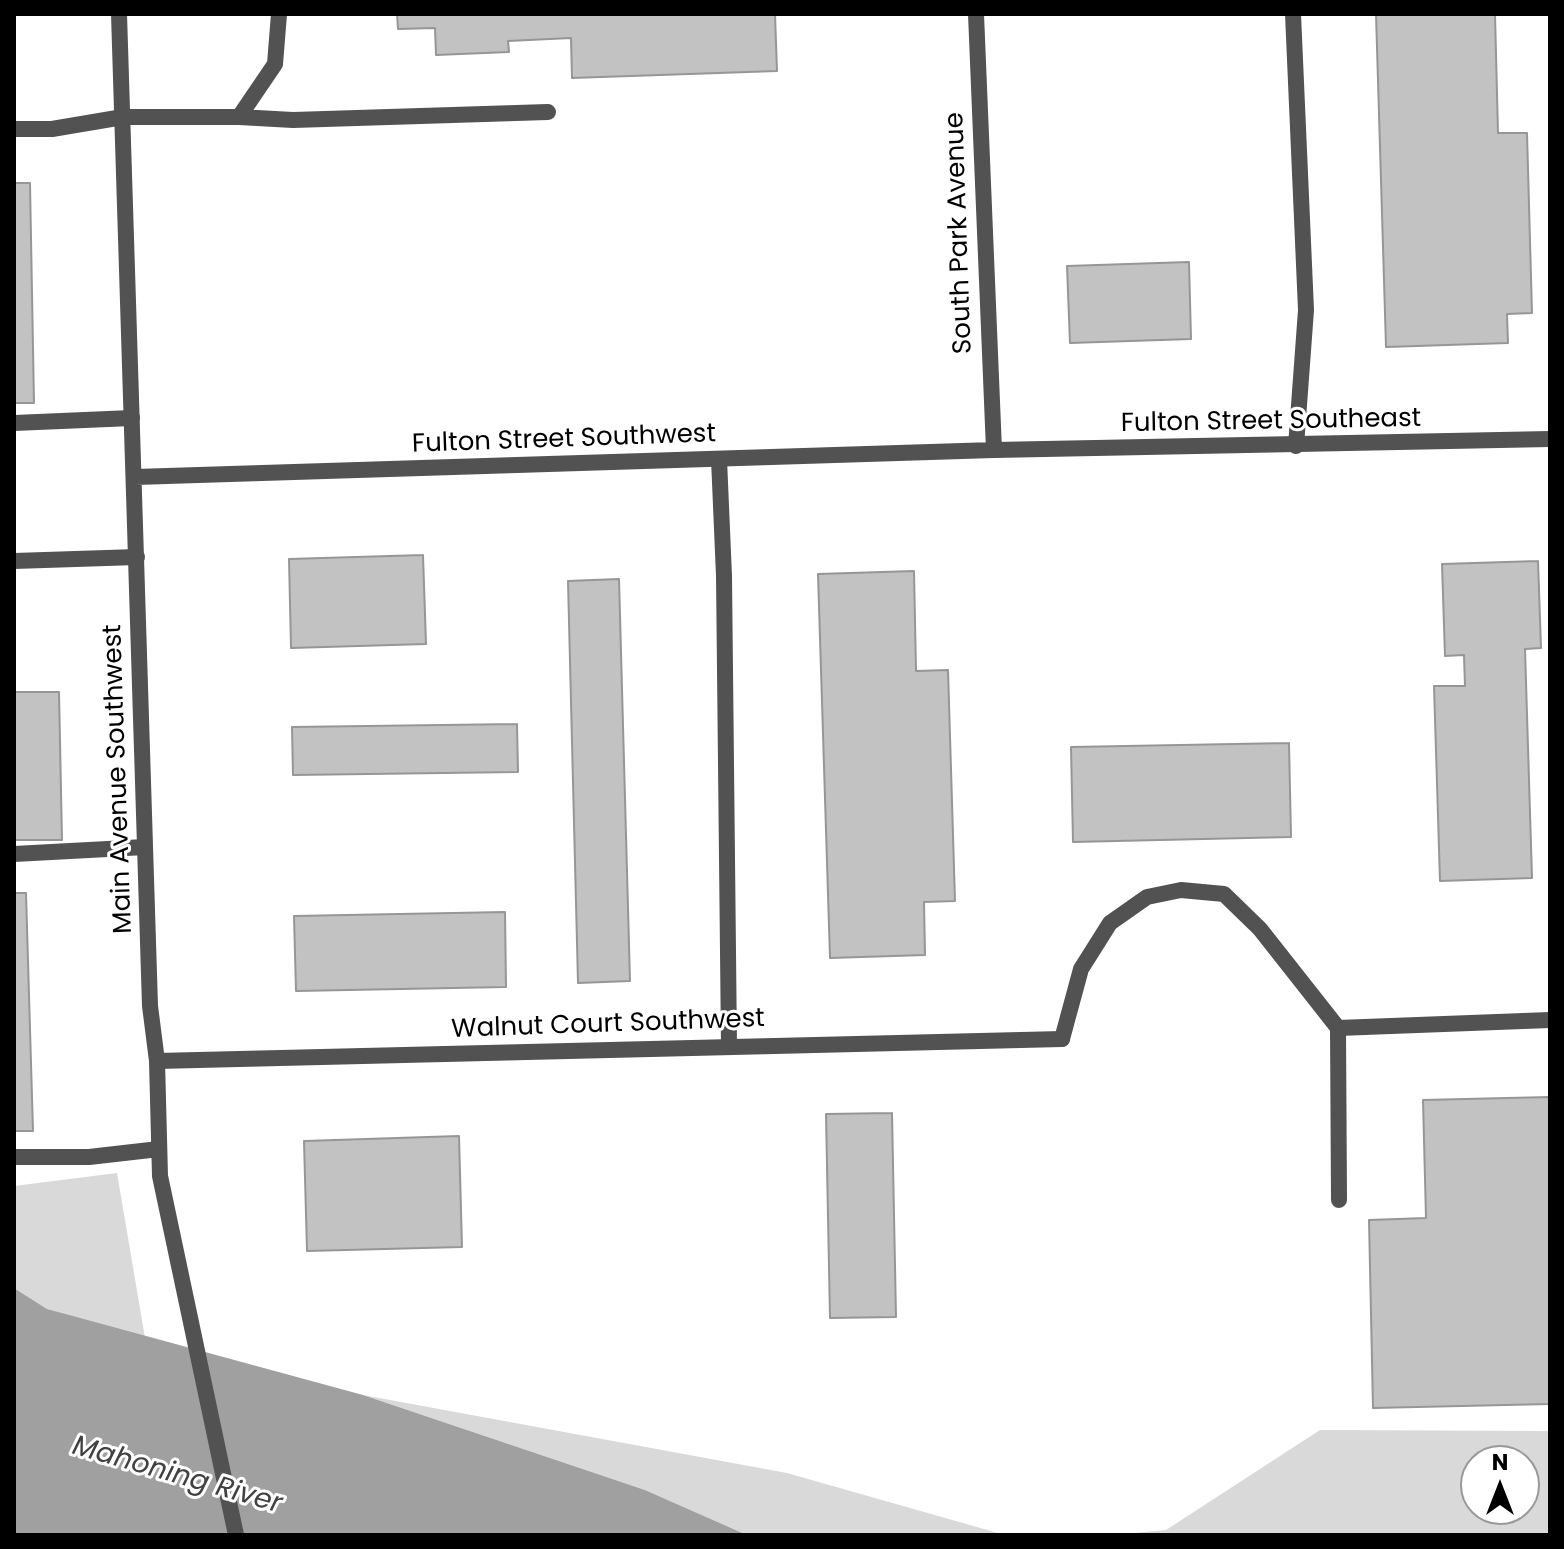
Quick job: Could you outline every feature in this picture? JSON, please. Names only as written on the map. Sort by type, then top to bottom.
[{"type":"street","name":"Main Avenue Southwest","points":[[119,14],[150,1006],[157,1061],[160,1176],[236,1535]]},
{"type":"street","points":[[239,117],[275,64],[279,14]]},
{"type":"street","name":"South Park Avenue","points":[[976,14],[994,450]]},
{"type":"street","points":[[1293,14],[1306,310],[1296,446]]},
{"type":"street","points":[[14,129],[52,129],[123,117],[293,120],[548,112]]},
{"type":"street","points":[[14,423],[132,418]]},
{"type":"street","name":"Fulton Street Southeast","points":[[994,450],[1550,439]]},
{"type":"street","name":"Fulton Street Southwest","points":[[135,477],[994,450]]},
{"type":"street","points":[[719,459],[729,1046]]},
{"type":"street","points":[[14,561],[137,557]]},
{"type":"street","points":[[14,854],[145,847]]},
{"type":"street","name":"Walnut Court Southwest","points":[[157,1061],[1062,1039],[1081,969],[1110,923],[1147,897],[1181,890],[1224,894],[1260,929],[1338,1028]]},
{"type":"street","points":[[1339,1200],[1338,1028],[1550,1020]]},
{"type":"street","points":[[14,1157],[89,1157],[159,1149]]},
{"type":"shaded area","points":[[117,1173],[145,1338],[47,1309],[14,1288],[14,1186]]},
{"type":"shaded area","points":[[363,1395],[787,1473],[1005,1535],[747,1535],[645,1490]]},
{"type":"shaded area","points":[[1320,1430],[1550,1431],[1550,1535],[1112,1535],[1166,1530]]},
{"type":"water","name":"Mahoning River","points":[[14,1288],[47,1309],[363,1395],[645,1490],[747,1535],[14,1535]]},
{"type":"building","points":[[397,14],[775,14],[777,71],[572,78],[571,38],[508,41],[509,52],[436,55],[435,28],[398,29]]},
{"type":"building","points":[[1376,14],[1495,14],[1498,133],[1527,133],[1532,313],[1507,314],[1508,343],[1386,347]]},
{"type":"building","points":[[14,183],[30,183],[34,403],[14,403]]},
{"type":"building","points":[[1189,262],[1191,339],[1070,343],[1067,266]]},
{"type":"building","points":[[423,555],[426,644],[291,648],[289,559]]},
{"type":"building","points":[[1538,561],[1541,648],[1525,649],[1532,878],[1440,881],[1434,686],[1465,686],[1464,655],[1445,656],[1442,564]]},
{"type":"building","points":[[914,571],[916,671],[948,670],[955,901],[924,902],[925,955],[830,958],[818,574]]},
{"type":"building","points":[[619,579],[630,981],[578,983],[568,581]]},
{"type":"building","points":[[14,692],[59,692],[62,840],[14,840]]},
{"type":"building","points":[[517,724],[518,772],[293,775],[292,727]]},
{"type":"building","points":[[1289,743],[1291,837],[1073,842],[1071,747]]},
{"type":"building","points":[[14,893],[26,893],[33,1131],[14,1131]]},
{"type":"building","points":[[505,912],[506,987],[296,991],[294,916]]},
{"type":"building","points":[[1550,1097],[1550,1404],[1373,1408],[1369,1220],[1426,1218],[1423,1100]]},
{"type":"building","points":[[892,1113],[896,1317],[830,1318],[826,1114]]},
{"type":"building","points":[[459,1136],[462,1247],[307,1251],[304,1141]]}]
